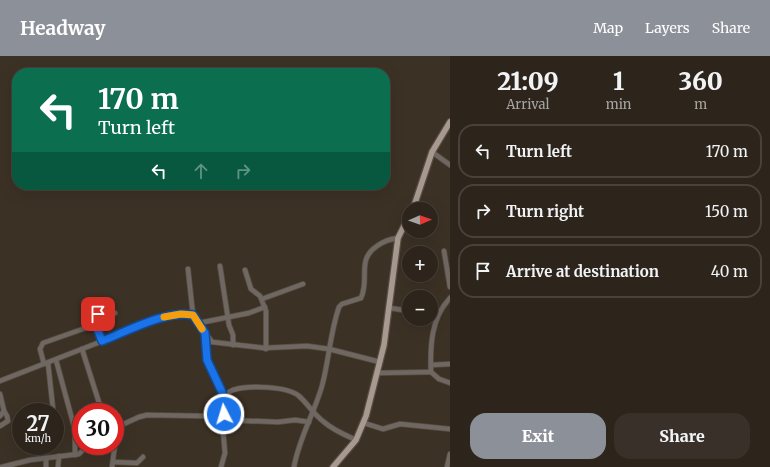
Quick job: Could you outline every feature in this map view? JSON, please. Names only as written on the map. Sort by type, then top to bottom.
[{"type":"main road","points":[[415,202],[432,152],[450,122]]},
{"type":"main road","points":[[333,467],[356,440],[364,423],[380,362],[390,308],[394,254],[398,238],[402,230]]},
{"type":"street","points":[[432,152],[450,165]]},
{"type":"street","points":[[294,467],[300,443],[314,413],[322,386],[339,307],[342,304],[358,300],[363,295],[366,256],[372,249],[384,242],[398,238]]},
{"type":"street","points":[[444,251],[450,287]]},
{"type":"street","points":[[220,266],[229,325],[233,333],[233,345]]},
{"type":"street","points":[[188,269],[193,315],[212,342],[266,348],[307,346],[329,349],[380,362]]},
{"type":"street","points":[[245,270],[251,289],[257,292],[265,307],[267,320],[266,348]]},
{"type":"street","points":[[262,299],[303,284]]},
{"type":"street","points":[[438,316],[450,298]]},
{"type":"street","points":[[98,300],[97,324],[102,341]]},
{"type":"street","points":[[199,323],[250,312],[265,307]]},
{"type":"street","points":[[390,308],[402,310]]},
{"type":"street","points":[[52,403],[46,364],[40,349],[43,343],[97,324],[115,313]]},
{"type":"street","points":[[0,381],[159,319],[181,314],[193,315]]},
{"type":"street","points":[[431,372],[432,342],[435,326]]},
{"type":"street","points":[[205,333],[205,350],[208,364],[223,398],[224,458],[221,467]]},
{"type":"street","points":[[82,349],[99,403]]},
{"type":"street","points":[[56,360],[72,419]]},
{"type":"street","points":[[431,365],[450,364]]},
{"type":"street","points":[[377,372],[431,372],[439,379],[450,383]]},
{"type":"street","points":[[124,424],[147,415],[204,416],[209,414],[223,398],[235,389],[282,388],[297,394],[326,424],[356,440]]},
{"type":"street","points":[[0,394],[4,411],[8,416],[8,421],[0,426]]},
{"type":"street","points":[[0,416],[4,411]]},
{"type":"street","points":[[224,420],[278,422],[295,420],[309,422]]},
{"type":"street","points":[[364,423],[384,429],[400,424],[450,429]]},
{"type":"street","points":[[447,467],[450,454]]},
{"type":"street","points":[[2,467],[46,458],[74,455]]},
{"type":"street","points":[[113,455],[112,465],[137,463],[143,457]]},
{"type":"street","points":[[58,467],[59,456]]},
{"type":"street","points":[[46,458],[46,467]]},
{"type":"slow traffic","points":[[164,317],[181,314],[193,315],[202,329]]},
{"type":"route","points":[[98,314],[97,328],[102,341],[159,319],[181,314],[193,315],[205,333],[204,343],[207,360],[209,368],[222,392],[224,414]]}]
